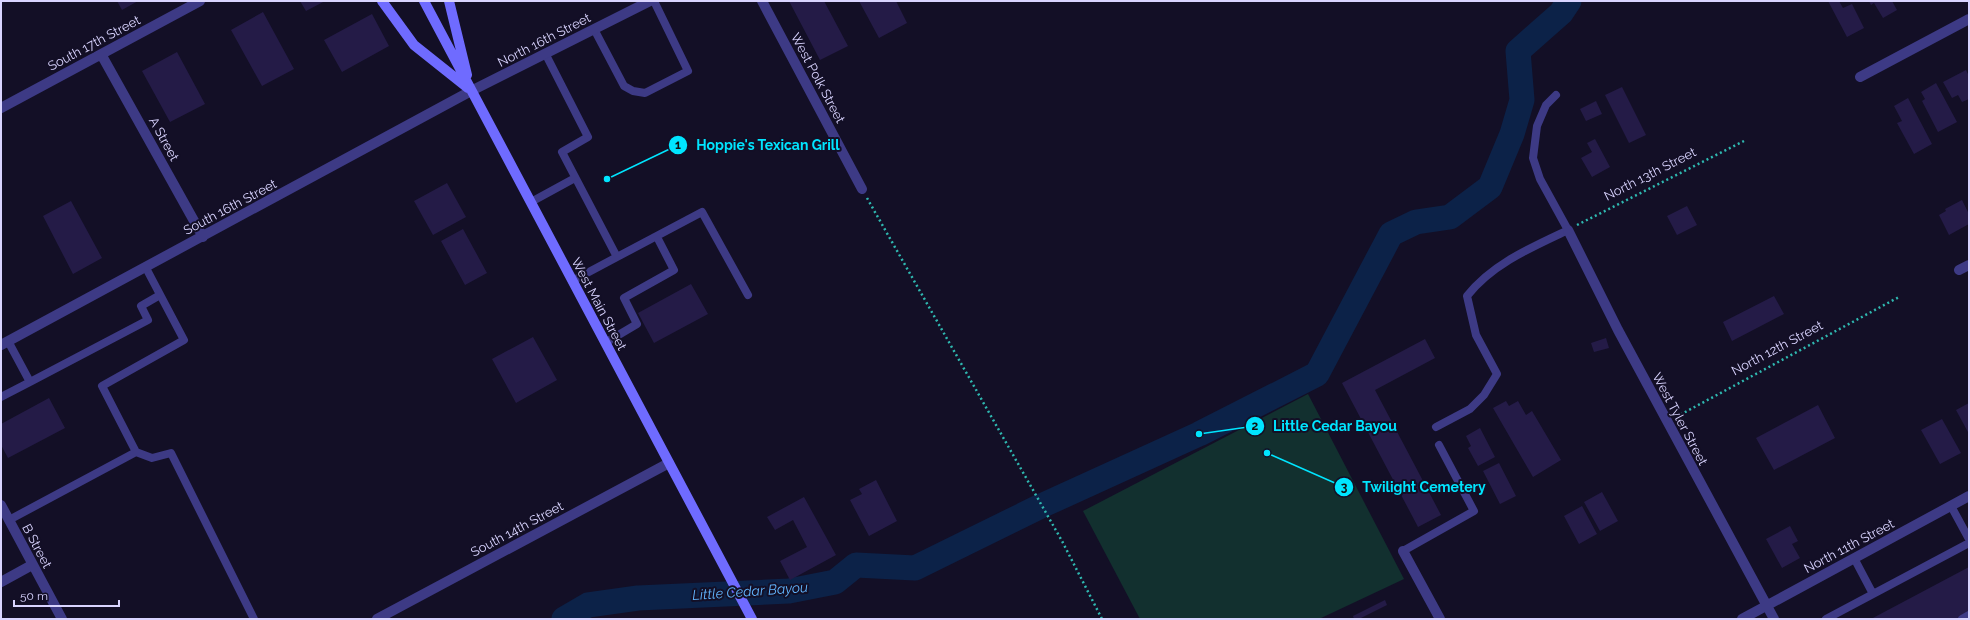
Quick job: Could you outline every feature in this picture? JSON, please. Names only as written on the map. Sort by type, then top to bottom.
[{"type":"main road","points":[[382,1],[414,45],[471,91]]},
{"type":"main road","name":"West Main Street","points":[[424,1],[752,619]]},
{"type":"main road","points":[[449,1],[471,91]]},
{"type":"street","name":"South 17th Street","points":[[1,108],[200,1]]},
{"type":"street","name":"North 16th Street","points":[[471,91],[650,1]]},
{"type":"street","name":"West Polk Street","points":[[762,1],[862,189]]},
{"type":"street","points":[[1860,77],[1969,19]]},
{"type":"street","name":"A Street","points":[[101,54],[203,237]]},
{"type":"street","name":"South 16th Street","points":[[5,343],[471,91]]},
{"type":"street","name":"West Tyler Street","points":[[1568,230],[1667,422],[1774,619]]},
{"type":"street","points":[[1959,270],[1969,265]]},
{"type":"street","name":"South 14th Street","points":[[377,619],[669,463]]},
{"type":"street","name":"North 11th Street","points":[[1742,619],[1969,496]]},
{"type":"street","name":"B Street","points":[[1,505],[62,619]]},
{"type":"street","points":[[1403,551],[1440,619]]},
{"type":"street","points":[[1,582],[32,565]]},
{"type":"lane","points":[[594,29],[624,86],[633,91],[645,94],[688,71],[654,1]]},
{"type":"lane","points":[[546,53],[588,137],[562,152],[617,257]]},
{"type":"lane","points":[[1436,427],[1470,409],[1484,395],[1497,374],[1476,335],[1467,296],[1477,283],[1512,257],[1568,230],[1540,179],[1533,158],[1537,126],[1546,105],[1556,95]]},
{"type":"lane","points":[[531,202],[575,178]]},
{"type":"lane","points":[[572,281],[702,212],[748,295]]},
{"type":"lane","points":[[605,342],[637,324],[624,298],[674,270],[656,237]]},
{"type":"lane","points":[[146,268],[184,340],[102,386],[136,452],[152,458],[171,453],[254,619]]},
{"type":"lane","points":[[1,397],[148,320],[140,306],[160,295]]},
{"type":"lane","points":[[5,343],[30,382]]},
{"type":"lane","points":[[1403,551],[1474,511],[1439,445]]},
{"type":"lane","points":[[9,520],[136,452]]},
{"type":"lane","points":[[1951,506],[1969,540]]},
{"type":"lane","points":[[1826,619],[1969,543]]},
{"type":"lane","points":[[1854,558],[1873,594]]},
{"type":"lane","points":[[1962,619],[1969,615]]},
{"type":"path","name":"North 13th Street","points":[[1568,230],[1744,140]]},
{"type":"path","points":[[862,189],[1062,541],[1102,619]]},
{"type":"path","name":"North 12th Street","points":[[1667,422],[1899,297]]},
{"type":"green space","points":[[1308,394],[1404,579],[1319,619],[1140,619],[1083,511]]},
{"type":"building","points":[[117,1],[138,1],[122,10]]},
{"type":"building","points":[[300,1],[325,1],[306,11]]},
{"type":"building","points":[[789,1],[824,1],[848,46],[820,60]]},
{"type":"building","points":[[859,1],[896,1],[907,23],[879,38]]},
{"type":"building","points":[[1828,1],[1839,1],[1843,8],[1852,4],[1864,28],[1847,37]]},
{"type":"building","points":[[1869,1],[1892,1],[1897,10],[1883,18],[1874,3],[1871,5]]},
{"type":"building","points":[[263,12],[294,69],[262,86],[231,30]]},
{"type":"building","points":[[372,14],[389,46],[342,72],[324,40]]},
{"type":"building","points":[[177,52],[205,104],[170,122],[142,71]]},
{"type":"building","points":[[1966,70],[1969,76],[1969,99],[1962,102],[1958,95],[1952,98],[1943,82]]},
{"type":"building","points":[[1936,83],[1957,122],[1938,132],[1922,101],[1925,99],[1921,92]]},
{"type":"building","points":[[1622,87],[1646,135],[1629,143],[1605,95]]},
{"type":"building","points":[[1908,98],[1932,144],[1914,154],[1897,123],[1902,121],[1894,106]]},
{"type":"building","points":[[1596,101],[1602,114],[1586,121],[1580,109]]},
{"type":"building","points":[[1595,139],[1610,167],[1592,177],[1581,158],[1592,152],[1587,143]]},
{"type":"building","points":[[447,183],[466,217],[433,235],[414,201]]},
{"type":"building","points":[[1962,200],[1969,214],[1969,224],[1949,235],[1939,215],[1946,211],[1945,209]]},
{"type":"building","points":[[71,201],[102,258],[73,274],[43,216]]},
{"type":"building","points":[[1687,206],[1697,225],[1677,235],[1667,216]]},
{"type":"building","points":[[463,229],[487,273],[465,285],[441,241]]},
{"type":"building","points":[[691,284],[708,314],[654,343],[638,313]]},
{"type":"building","points":[[1774,296],[1784,314],[1732,341],[1723,322]]},
{"type":"building","points":[[533,337],[557,380],[516,403],[492,359]]},
{"type":"building","points":[[1606,338],[1609,348],[1594,352],[1591,343]]},
{"type":"building","points":[[1425,339],[1435,358],[1375,390],[1441,515],[1418,527],[1342,383]]},
{"type":"building","points":[[49,398],[65,428],[8,458],[1,445],[1,424]]},
{"type":"building","points":[[1506,401],[1509,406],[1518,401],[1526,415],[1532,411],[1561,460],[1533,477],[1493,408]]},
{"type":"building","points":[[1969,403],[1969,434],[1956,410]]},
{"type":"building","points":[[1818,405],[1835,438],[1774,470],[1756,438]]},
{"type":"building","points":[[1942,419],[1961,453],[1940,464],[1921,430]]},
{"type":"building","points":[[1480,428],[1495,457],[1478,466],[1468,448],[1471,446],[1466,436]]},
{"type":"building","points":[[1499,463],[1516,496],[1500,504],[1483,471]]},
{"type":"building","points":[[876,480],[897,521],[869,536],[850,500],[862,494],[859,489]]},
{"type":"building","points":[[1602,492],[1618,521],[1600,531],[1584,502]]},
{"type":"building","points":[[804,497],[836,555],[790,580],[780,561],[807,547],[793,520],[775,530],[767,517]]},
{"type":"building","points":[[1582,506],[1597,534],[1579,544],[1564,516]]},
{"type":"building","points":[[1790,526],[1798,541],[1792,544],[1800,558],[1782,568],[1766,539]]},
{"type":"building","points":[[1969,567],[1969,612],[1956,619],[1871,619]]},
{"type":"building","points":[[1385,600],[1387,605],[1359,619],[1354,619],[1353,616]]},
{"type":"waterway","name":"Little Cedar Bayou","points":[[564,619],[588,605],[638,598],[789,591],[835,582],[856,565],[915,568],[1041,506],[1199,434],[1317,374],[1391,234],[1416,222],[1450,217],[1490,187],[1512,134],[1522,100],[1518,51],[1561,13],[1569,1]]},
{"type":"place","name":"Hoppie's Texican Grill","points":[[607,179]]},
{"type":"place","name":"Little Cedar Bayou","points":[[1199,434]]},
{"type":"place","name":"Twilight Cemetery","points":[[1267,453]]}]
